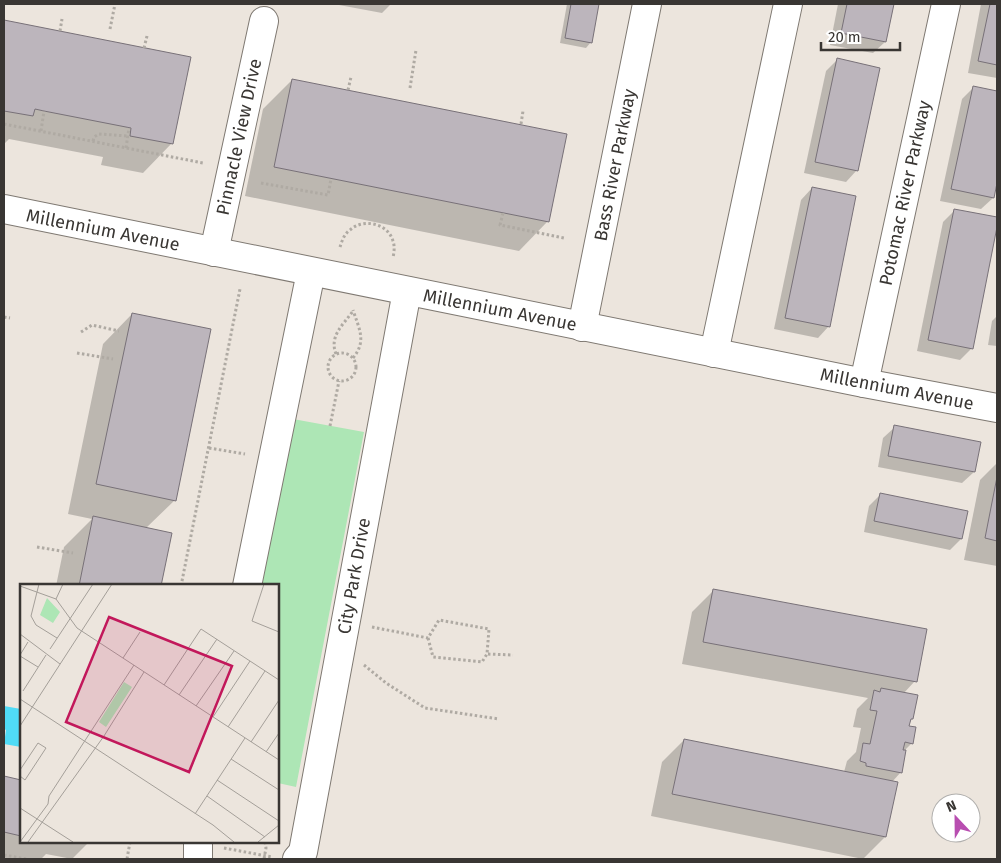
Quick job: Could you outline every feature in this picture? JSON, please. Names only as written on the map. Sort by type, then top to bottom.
[{"type":"street","name":"Bass River Parkway","points":[[582,327],[648,4]]},
{"type":"street","points":[[714,353],[788,4]]},
{"type":"street","name":"Potomac River Parkway","points":[[864,383],[946,4]]},
{"type":"street","name":"Pinnacle View Drive","points":[[214,252],[264,21]]},
{"type":"street","name":"Millennium Avenue","points":[[4,209],[582,327],[997,408]]},
{"type":"street","points":[[247,584],[311,272]]},
{"type":"street","name":"City Park Drive","points":[[285,858],[303,852],[407,291]]},
{"type":"path","points":[[110,29],[115,4]]},
{"type":"path","points":[[60,31],[62,19]]},
{"type":"path","points":[[144,48],[147,36]]},
{"type":"path","points":[[410,88],[416,50]]},
{"type":"path","points":[[348,90],[351,77]]},
{"type":"path","points":[[41,131],[44,111]]},
{"type":"path","points":[[521,124],[524,111]]},
{"type":"path","points":[[4,124],[202,163]]},
{"type":"path","points":[[126,148],[130,128]]},
{"type":"path","points":[[92,141],[99,134],[128,136]]},
{"type":"path","points":[[261,183],[328,195],[331,179]]},
{"type":"path","points":[[503,213],[500,225],[564,238]]},
{"type":"path","points":[[340,247],[348,230],[365,223],[372,224],[380,226],[391,237],[394,243],[393,258]]},
{"type":"path","points":[[181,584],[240,289]]},
{"type":"path","points":[[336,354],[333,344],[334,338],[354,310],[362,341],[360,349],[353,358]]},
{"type":"path","points":[[4,316],[10,318]]},
{"type":"path","points":[[81,332],[92,326],[119,331]]},
{"type":"path","points":[[77,353],[113,359]]},
{"type":"path","points":[[346,353],[353,358],[356,366],[354,375],[347,380],[339,381],[332,376],[328,368],[330,360],[336,354],[346,353]]},
{"type":"path","points":[[330,426],[339,381]]},
{"type":"path","points":[[209,448],[245,454]]},
{"type":"path","points":[[37,547],[73,553]]},
{"type":"path","points":[[439,620],[489,630],[487,654],[482,662],[433,657],[428,638],[439,620]]},
{"type":"path","points":[[371,627],[428,638]]},
{"type":"path","points":[[487,654],[513,655]]},
{"type":"path","points":[[363,665],[386,683],[425,708],[499,719]]},
{"type":"path","points":[[127,859],[130,843]]},
{"type":"path","points":[[264,843],[266,848],[264,857]]},
{"type":"path","points":[[205,849],[285,858]]},
{"type":"path","points":[[4,855],[26,859]]},
{"type":"green space","points":[[293,419],[364,432],[296,787],[279,783],[279,584],[262,584]]},
{"type":"water","points":[[4,706],[20,709],[20,747],[4,744],[6,730],[4,729]]},
{"type":"building","points":[[571,4],[599,4],[592,43],[565,38]]},
{"type":"building","points":[[847,4],[894,4],[886,42],[841,33]]},
{"type":"building","points":[[990,4],[997,4],[997,65],[978,61]]},
{"type":"building","points":[[4,20],[191,57],[173,144],[130,136],[131,128],[35,109],[33,116],[4,111]]},
{"type":"building","points":[[837,58],[880,68],[858,171],[815,162]]},
{"type":"building","points":[[292,79],[567,134],[549,222],[274,167]]},
{"type":"building","points":[[973,86],[997,91],[997,183],[994,198],[951,189]]},
{"type":"building","points":[[812,187],[856,196],[830,327],[785,318]]},
{"type":"building","points":[[954,209],[997,217],[997,227],[973,349],[928,340]]},
{"type":"building","points":[[132,313],[211,329],[176,501],[96,484]]},
{"type":"building","points":[[894,425],[981,442],[975,472],[888,456]]},
{"type":"building","points":[[997,477],[997,541],[985,538]]},
{"type":"building","points":[[880,493],[968,511],[962,539],[874,521]]},
{"type":"building","points":[[93,516],[172,533],[161,584],[79,584]]},
{"type":"building","points":[[713,589],[927,629],[917,682],[703,642]]},
{"type":"building","points":[[881,688],[918,695],[913,719],[911,719],[909,726],[916,727],[913,744],[905,742],[903,750],[906,750],[902,773],[866,766],[866,763],[860,761],[863,743],[870,744],[877,711],[870,710],[874,690],[880,692]]},
{"type":"building","points":[[684,739],[898,782],[886,837],[672,794]]},
{"type":"building","points":[[4,776],[20,780],[20,836],[4,832]]}]
